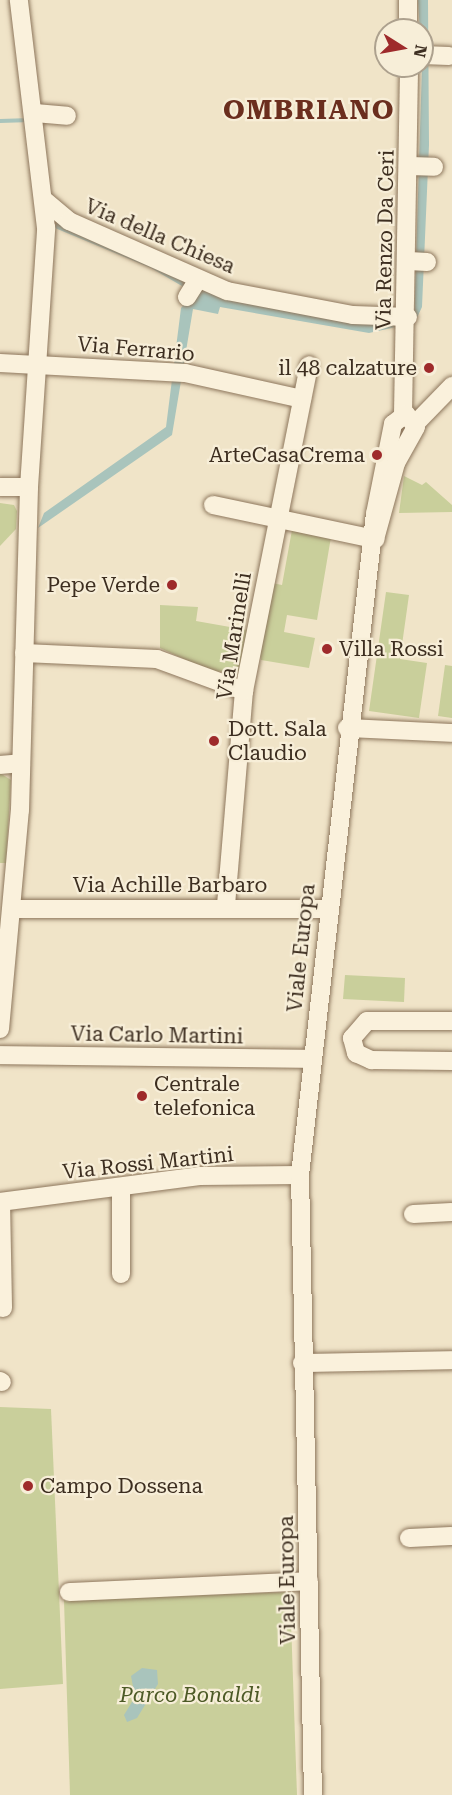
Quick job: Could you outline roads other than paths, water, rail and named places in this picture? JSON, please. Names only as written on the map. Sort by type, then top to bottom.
[{"type":"street","points":[[0,1029],[12,909],[21,763],[29,487],[44,200],[19,0]]},
{"type":"street","points":[[408,0],[408,18]]},
{"type":"street","points":[[434,55],[449,56]]},
{"type":"street","name":"Via Renzo Da Ceri","points":[[406,426],[408,317],[418,261],[410,166],[409,78]]},
{"type":"street","points":[[34,113],[67,116]]},
{"type":"street","points":[[410,166],[434,167]]},
{"type":"street","name":"Via della Chiesa","points":[[44,200],[69,221],[147,262],[197,281],[354,315],[408,317]]},
{"type":"street","points":[[187,297],[197,281]]},
{"type":"street","name":"Via Ferrario","points":[[0,363],[173,372],[302,399]]},
{"type":"street","name":"Via Marinelli","points":[[226,905],[244,692],[309,365]]},
{"type":"street","points":[[406,426],[452,386]]},
{"type":"street","name":"Viale Europa","points":[[314,1795],[302,1363],[300,1175],[347,728],[375,539],[406,426]]},
{"type":"street","points":[[0,487],[29,487]]},
{"type":"street","points":[[213,505],[375,539]]},
{"type":"street","points":[[24,653],[157,659],[244,692]]},
{"type":"street","points":[[347,728],[452,733]]},
{"type":"street","points":[[0,765],[21,763]]},
{"type":"street","name":"Via Achille Barbaro","points":[[12,909],[226,905],[327,909]]},
{"type":"street","points":[[452,1021],[367,1020],[352,1038],[356,1053],[371,1060],[452,1061]]},
{"type":"street","name":"Via Carlo Martini","points":[[0,1055],[312,1059]]},
{"type":"street","name":"Via Rossi Martini","points":[[0,1202],[199,1176],[300,1175]]},
{"type":"street","points":[[121,1188],[121,1274]]},
{"type":"street","points":[[0,1202],[3,1308]]},
{"type":"street","points":[[413,1214],[452,1212]]},
{"type":"street","points":[[302,1363],[452,1360]]},
{"type":"street","points":[[409,1538],[452,1536]]},
{"type":"street","points":[[69,1592],[309,1581]]},
{"type":"water","points":[[418,0],[428,0],[428,18],[419,18]]},
{"type":"water","points":[[422,78],[429,78],[429,145],[422,307],[414,324]]},
{"type":"water","points":[[57,222],[175,275],[395,320],[396,327],[369,333],[220,307],[218,314],[193,309],[172,435],[38,528],[44,513],[166,427],[181,308],[194,293],[151,268],[55,228]]},
{"type":"water","points":[[142,1668],[157,1670],[158,1684],[137,1718],[127,1722],[124,1715],[135,1697],[131,1676]]},
{"type":"waterway","points":[[0,121],[23,120]]},
{"type":"place","name":"il 48 calzature","points":[[429,368]]},
{"type":"place","name":"ArteCasaCrema","points":[[377,455]]},
{"type":"place","name":"Pepe Verde","points":[[172,585]]},
{"type":"place","name":"Villa Rossi","points":[[327,649]]},
{"type":"place","name":"Dott. Sala Claudio","points":[[214,741]]},
{"type":"place","name":"Centrale telefonica","points":[[142,1096]]},
{"type":"place","name":"Campo Dossena","points":[[28,1486]]},
{"type":"district","name":"OMBRIANO","points":[[309,111]]},
{"type":"park label","name":"Parco Bonaldi","points":[[190,1695]]}]
